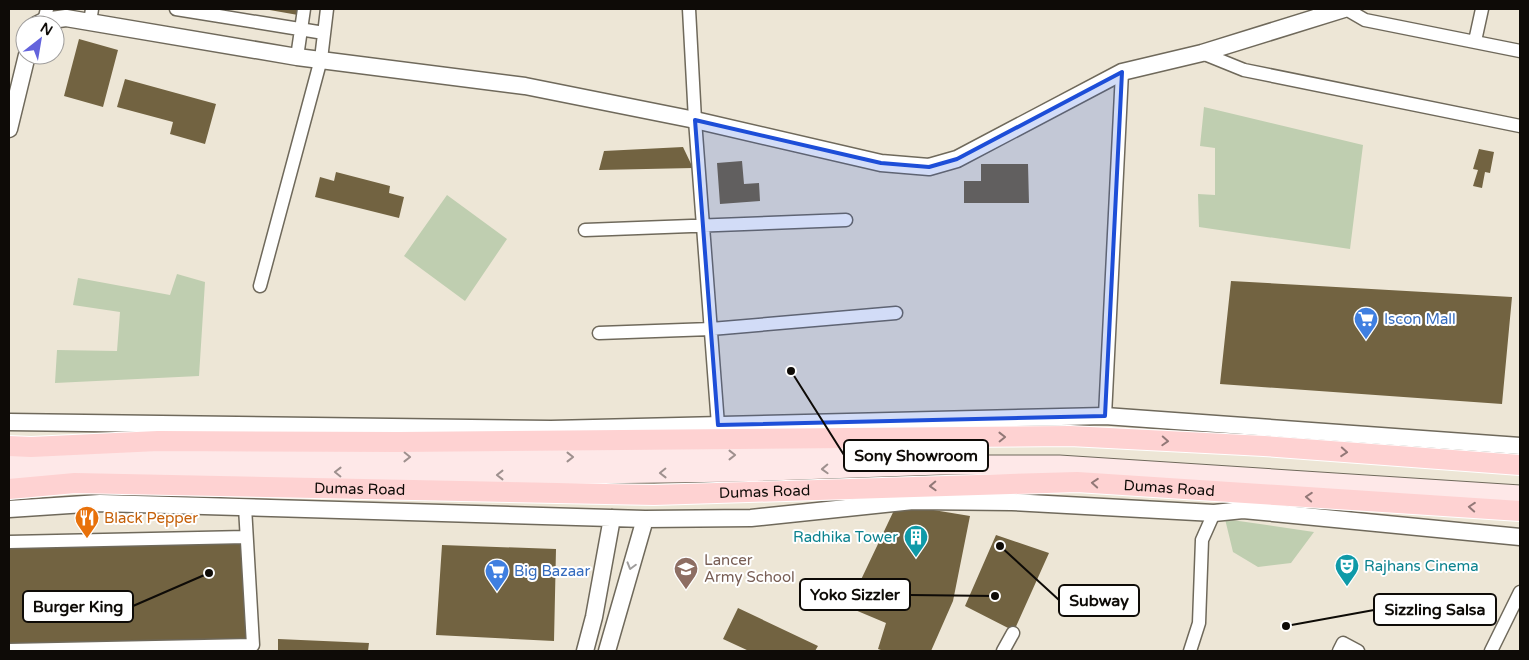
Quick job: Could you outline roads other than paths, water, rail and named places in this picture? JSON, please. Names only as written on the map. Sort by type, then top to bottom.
[{"type":"main road","points":[[9,446],[158,442],[399,442],[1070,436],[1264,446],[1520,465]]},
{"type":"main road","points":[[9,458],[108,454],[458,458],[1074,453],[1520,483]]},
{"type":"main road","points":[[9,474],[167,468],[500,475],[741,472],[939,465],[1059,465],[1520,495]]},
{"type":"main road","name":"Dumas Road","points":[[9,490],[74,483],[654,495],[1077,482],[1520,510]]},
{"type":"street","points":[[176,9],[324,33]]},
{"type":"street","points":[[294,56],[298,29],[304,9]]},
{"type":"street","points":[[260,286],[321,60],[327,9]]},
{"type":"street","points":[[689,9],[718,425]]},
{"type":"street","points":[[65,16],[80,14],[294,56],[525,86],[696,120],[881,163],[929,167],[957,159],[1122,72],[1202,53],[1345,9],[1365,20],[1520,51]]},
{"type":"street","points":[[1475,41],[1482,9]]},
{"type":"street","points":[[1202,53],[1244,70],[1520,126]]},
{"type":"street","points":[[9,129],[25,65]]},
{"type":"street","points":[[1105,416],[1122,72]]},
{"type":"street","points":[[585,230],[846,220]]},
{"type":"street","points":[[599,333],[711,328],[896,313]]},
{"type":"street","points":[[9,422],[551,429],[1105,416],[1520,446]]},
{"type":"street","points":[[9,510],[100,503],[645,519],[751,518],[913,501],[1012,502],[1214,513],[1243,510],[1520,536]]},
{"type":"street","points":[[9,650],[253,645],[245,507]]},
{"type":"street","points":[[1190,651],[1198,623],[1202,540],[1214,513]]},
{"type":"street","points":[[585,651],[594,617],[612,518]]},
{"type":"street","points":[[607,651],[645,519]]},
{"type":"street","points":[[9,542],[246,538]]},
{"type":"street","points":[[1492,651],[1520,592]]},
{"type":"street","points":[[1003,651],[1013,633]]},
{"type":"street","points":[[1339,651],[1344,643],[1358,651]]},
{"type":"place","name":"Iscon Mall","points":[[1366,340]]},
{"type":"place","name":"Sony Showroom","points":[[791,371]]},
{"type":"place","name":"Black Pepper","points":[[87,539]]},
{"type":"place","name":"Subway","points":[[1000,546]]},
{"type":"place","name":"Radhika Tower","points":[[916,558]]},
{"type":"place","name":"Burger King","points":[[209,573]]},
{"type":"place","name":"Rajhans Cinema","points":[[1347,587]]},
{"type":"place","name":"Lancer Army School","points":[[686,590]]},
{"type":"place","name":"Big Bazaar","points":[[497,592]]},
{"type":"place","name":"Yoko Sizzler","points":[[995,596]]},
{"type":"place","name":"Sizzling Salsa","points":[[1286,626]]}]
